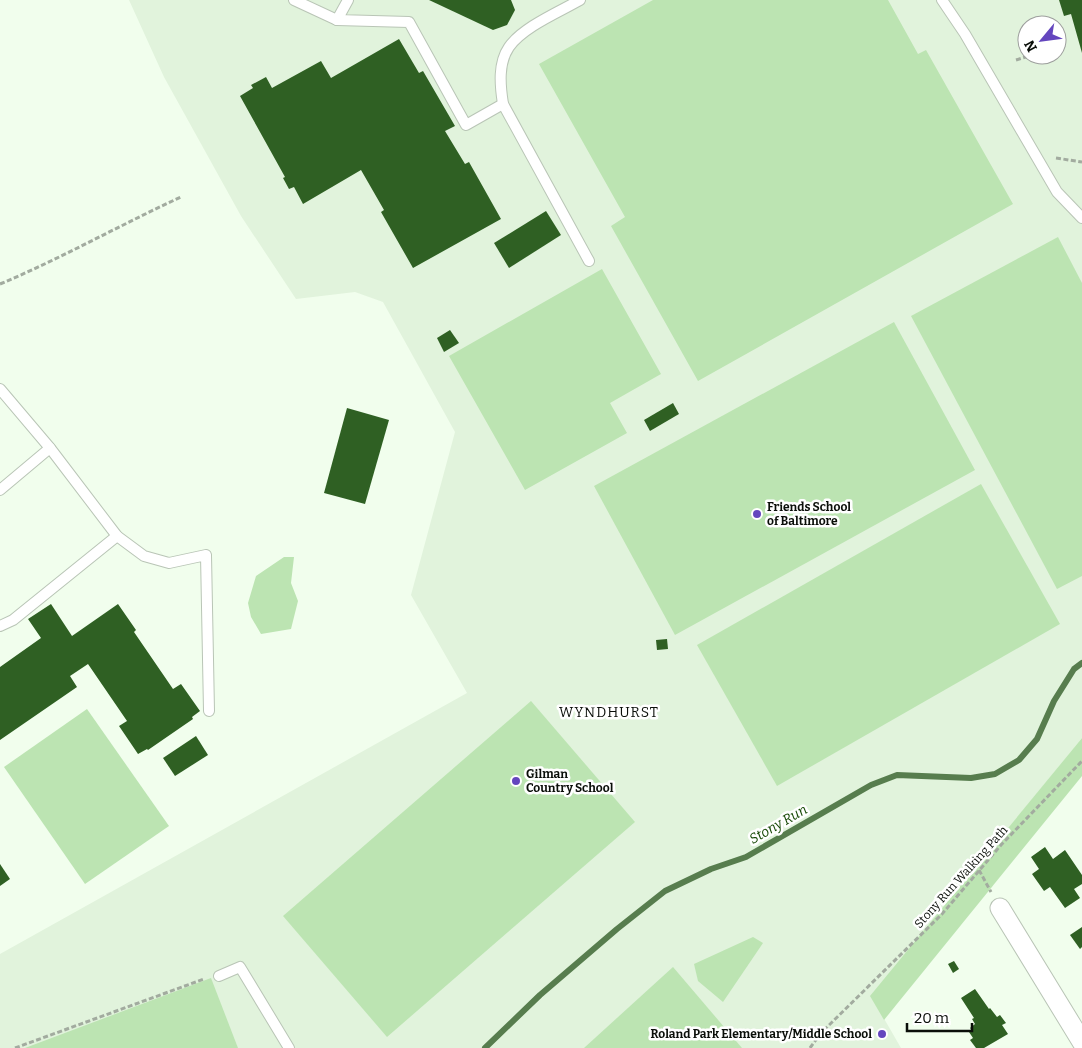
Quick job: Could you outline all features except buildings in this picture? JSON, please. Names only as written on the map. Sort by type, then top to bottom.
[{"type":"street","points":[[1000,908],[1082,1042]]},
{"type":"lane","points":[[294,0],[338,20],[409,22],[466,125],[503,104]]},
{"type":"lane","points":[[338,20],[348,0]]},
{"type":"lane","points":[[580,0],[535,25],[509,47],[503,62],[500,82],[503,104],[589,261]]},
{"type":"lane","points":[[942,0],[965,34],[1058,192],[1082,218]]},
{"type":"lane","points":[[0,389],[50,448],[117,536],[144,556],[169,563],[206,555],[209,711]]},
{"type":"lane","points":[[0,490],[50,448]]},
{"type":"lane","points":[[0,626],[13,620],[117,536]]},
{"type":"lane","points":[[219,976],[240,967],[289,1048]]},
{"type":"path","points":[[1052,157],[1082,162]]},
{"type":"path","points":[[0,284],[66,255],[138,216],[181,197]]},
{"type":"path","name":"Stony Run Walking Path","points":[[810,1048],[821,1033],[942,914],[1001,845],[1082,761]]},
{"type":"path","points":[[15,1048],[202,979],[219,976]]},
{"type":"shaded area","name":"Friends School of Baltimore","points":[[129,0],[1082,0],[1082,738],[871,996],[901,1048],[0,1048],[0,954],[467,693],[411,595],[455,432],[383,302],[355,292],[296,299],[241,216],[164,77]]},
{"type":"green space","points":[[653,0],[888,0],[918,54],[926,50],[1013,204],[698,381],[611,226],[625,217],[539,64]]},
{"type":"green space","points":[[1058,237],[1082,283],[1082,576],[1057,589],[911,316]]},
{"type":"green space","points":[[602,269],[661,374],[610,403],[627,433],[525,490],[449,356]]},
{"type":"green space","points":[[894,322],[975,470],[675,635],[594,486]]},
{"type":"green space","points":[[981,484],[1060,624],[777,786],[697,645]]},
{"type":"green space","points":[[284,557],[294,557],[291,583],[298,601],[291,629],[261,634],[251,617],[248,603],[256,576]]},
{"type":"green space","points":[[531,701],[635,822],[387,1037],[283,916]]},
{"type":"green space","points":[[87,709],[169,826],[85,884],[4,767]]},
{"type":"green space","points":[[1082,738],[1082,776],[884,1020],[870,996]]},
{"type":"green space","points":[[753,937],[763,943],[723,1002],[698,981],[694,964]]},
{"type":"green space","points":[[673,967],[742,1048],[584,1048]]},
{"type":"green space","points":[[211,978],[238,1048],[25,1048]]},
{"type":"waterway","name":"Stony Run","points":[[485,1048],[540,995],[665,891],[711,869],[746,857],[871,785],[897,775],[971,778],[995,774],[1019,760],[1037,739],[1054,701],[1074,669],[1082,663]]},
{"type":"place","name":"Friends School of Baltimore","points":[[757,514]]},
{"type":"place","name":"Gilman Country School","points":[[516,781]]},
{"type":"place","name":"Roland Park Elementary/Middle School","points":[[882,1034]]},
{"type":"district","name":"WYNDHURST","points":[[609,712]]}]
